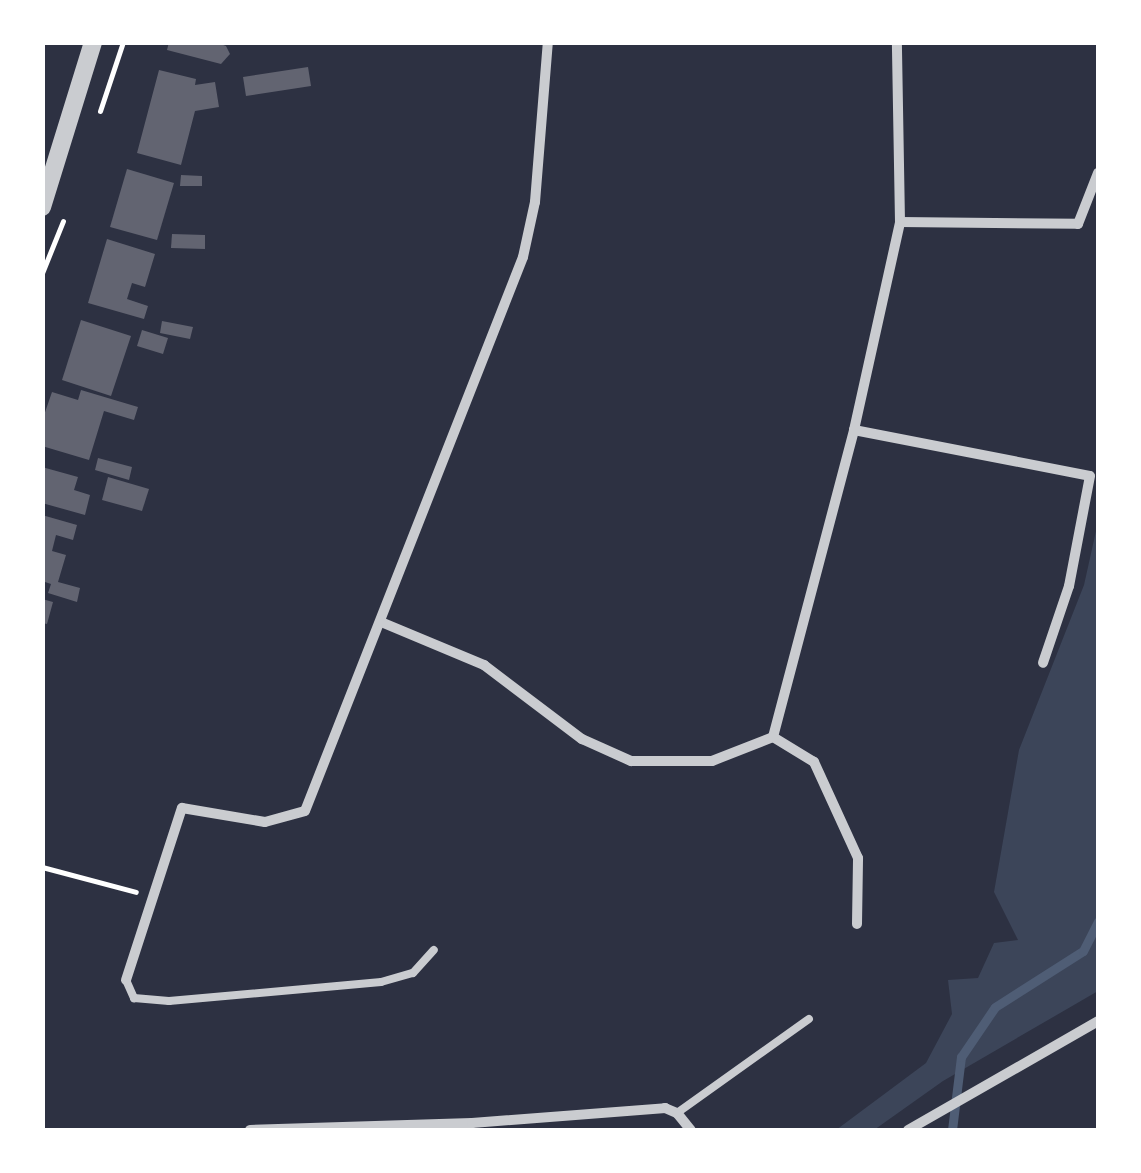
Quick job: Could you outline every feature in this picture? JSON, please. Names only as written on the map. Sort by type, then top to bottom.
[{"type":"street","points":[[42,207],[93,42]]},
{"type":"street","points":[[126,980],[182,808],[265,822],[304,811],[523,257],[535,202],[548,42]]},
{"type":"street","points":[[773,737],[854,430],[900,222],[897,42]]},
{"type":"street","points":[[900,222],[1078,224],[1098,173]]},
{"type":"street","points":[[854,430],[1094,474],[1069,586],[1043,663]]},
{"type":"street","points":[[381,622],[484,665],[582,739],[631,762],[712,761],[773,737]]},
{"type":"street","points":[[773,737],[814,762],[858,858],[857,924]]},
{"type":"street","points":[[908,1130],[1003,1072],[1098,1021]]},
{"type":"street","points":[[250,1130],[473,1127],[665,1108],[677,1113],[691,1130]]},
{"type":"lane","points":[[126,980],[134,998],[169,1002],[380,982],[413,972],[434,950]]},
{"type":"lane","points":[[677,1113],[809,1019]]},
{"type":"path","points":[[42,867],[154,896]]},
{"type":"shaded area","points":[[1098,522],[1098,991],[943,1081],[874,1130],[836,1130],[926,1063],[952,1014],[948,980],[978,978],[994,943],[1018,940],[994,892],[1019,750],[1084,585]]},
{"type":"building","points":[[169,42],[215,42],[226,46],[230,54],[221,64],[167,50]]},
{"type":"building","points":[[308,67],[311,86],[246,96],[243,77]]},
{"type":"building","points":[[159,70],[196,79],[195,85],[215,82],[219,107],[195,111],[181,165],[137,153]]},
{"type":"building","points":[[127,169],[174,183],[157,240],[110,227]]},
{"type":"building","points":[[181,175],[202,176],[202,186],[180,186]]},
{"type":"building","points":[[172,234],[205,235],[205,249],[171,248]]},
{"type":"building","points":[[107,239],[155,254],[145,287],[132,283],[127,299],[148,306],[144,319],[88,303]]},
{"type":"building","points":[[81,320],[131,336],[111,396],[62,380]]},
{"type":"building","points":[[162,321],[193,327],[190,339],[160,333]]},
{"type":"building","points":[[142,330],[168,338],[163,354],[137,346]]},
{"type":"building","points":[[81,390],[138,407],[134,420],[104,411],[89,460],[42,446],[42,421],[52,392],[78,400]]},
{"type":"building","points":[[98,458],[132,467],[129,480],[95,470]]},
{"type":"building","points":[[42,467],[78,477],[74,490],[90,495],[85,515],[42,503]]},
{"type":"building","points":[[108,477],[149,489],[142,511],[102,500]]},
{"type":"building","points":[[42,515],[77,525],[73,540],[56,535],[52,551],[66,555],[58,582],[80,588],[77,602],[48,593],[51,584],[42,581]]},
{"type":"building","points":[[42,599],[53,602],[47,624],[42,623]]},
{"type":"waterway","points":[[952,1130],[961,1057],[995,1007],[1083,951],[1098,922]]}]
